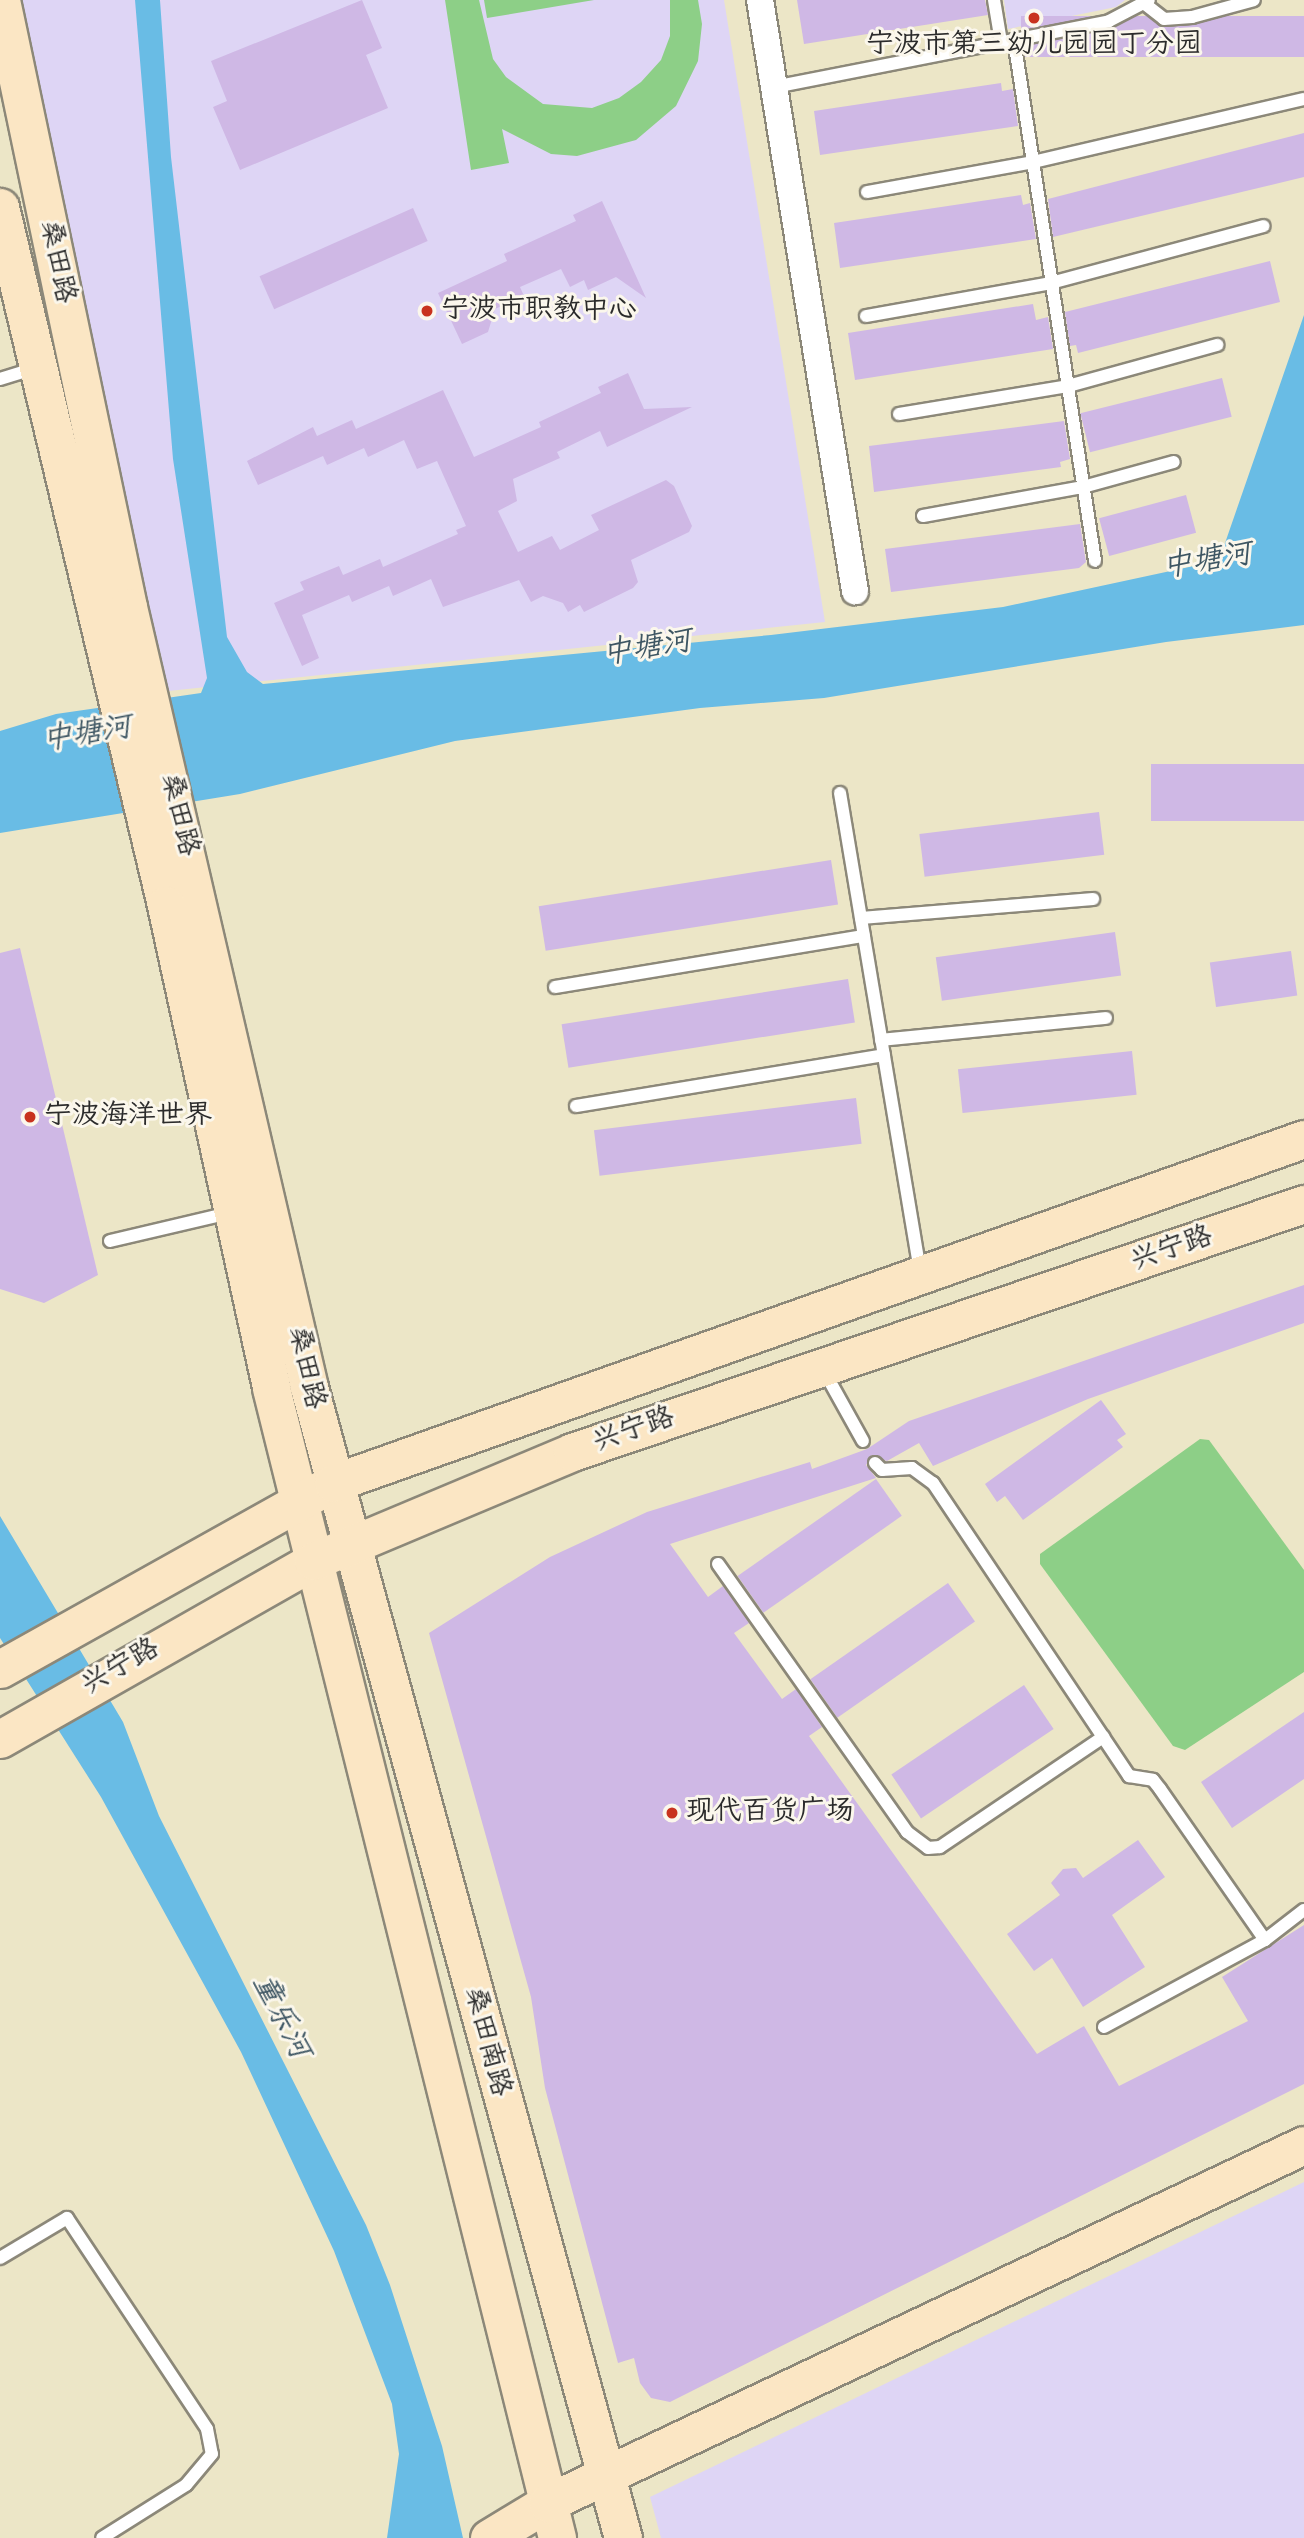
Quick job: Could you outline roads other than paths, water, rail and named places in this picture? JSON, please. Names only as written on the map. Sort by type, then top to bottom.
[{"type":"main road","name":"桑田路","points":[[1,0],[112,609],[183,907],[349,1546]]},
{"type":"main road","name":"桑田路","points":[[0,206],[38,368],[112,609]]},
{"type":"main road","name":"桑田路","points":[[183,907],[233,1213],[313,1561]]},
{"type":"main road","name":"兴宁路","points":[[0,1669],[298,1499],[333,1483],[1304,1139]]},
{"type":"main road","name":"兴宁路","points":[[10,1733],[313,1561],[572,1452],[1304,1204]]},
{"type":"main road","name":"桑田南路","points":[[349,1546],[623,2538]]},
{"type":"main road","name":"桑田南路","points":[[313,1561],[556,2538]]},
{"type":"main road","points":[[494,2535],[547,2502],[1304,2146]]},
{"type":"street","points":[[760,0],[855,591]]},
{"type":"lane","points":[[994,0],[1007,41],[1033,162],[1095,561]]},
{"type":"lane","points":[[774,87],[1109,20],[1147,2],[1164,19],[1192,17],[1254,0]]},
{"type":"lane","points":[[867,192],[1033,162],[1304,99]]},
{"type":"lane","points":[[866,316],[1051,282],[1264,226]]},
{"type":"lane","points":[[900,414],[1068,386],[1216,345]]},
{"type":"lane","points":[[0,380],[38,368]]},
{"type":"lane","points":[[923,516],[1083,487],[1174,462]]},
{"type":"lane","points":[[840,793],[921,1276]]},
{"type":"lane","points":[[861,918],[1093,899]]},
{"type":"lane","points":[[555,987],[864,936]]},
{"type":"lane","points":[[881,1040],[1106,1018]]},
{"type":"lane","points":[[576,1106],[884,1055]]},
{"type":"lane","points":[[110,1241],[233,1213]]},
{"type":"lane","points":[[822,1368],[863,1441]]},
{"type":"lane","points":[[875,1463],[882,1470],[912,1468],[933,1483],[1129,1776],[1153,1780],[1265,1940]]},
{"type":"lane","points":[[718,1564],[907,1832],[928,1848],[940,1847],[1103,1737]]},
{"type":"lane","points":[[1104,2027],[1265,1940],[1304,1910]]},
{"type":"lane","points":[[0,2259],[67,2218],[207,2429],[212,2455],[186,2485],[102,2538]]},
{"type":"water","name":"中塘河","points":[[135,0],[160,0],[171,157],[227,637],[247,672],[263,684],[771,635],[1003,607],[1203,564],[1224,546],[1304,315],[1304,625],[1166,642],[824,698],[700,708],[455,741],[240,794],[0,833],[0,731],[56,714],[201,693],[207,678],[173,459]]},
{"type":"water","points":[[0,1516],[123,1722],[159,1816],[366,2225],[390,2285],[442,2446],[463,2538],[387,2538],[399,2454],[392,2404],[334,2251],[241,2052],[101,1797],[0,1638]]},
{"type":"place","name":"宁波市第三幼儿园园丁分园","points":[[1034,18]]},
{"type":"place","name":"宁波市职教中心","points":[[427,311]]},
{"type":"place","name":"宁波海洋世界","points":[[30,1117]]},
{"type":"place","name":"现代百货广场","points":[[672,1813]]},
{"type":"water label","name":"童乐河","points":[[280,2017]]}]
